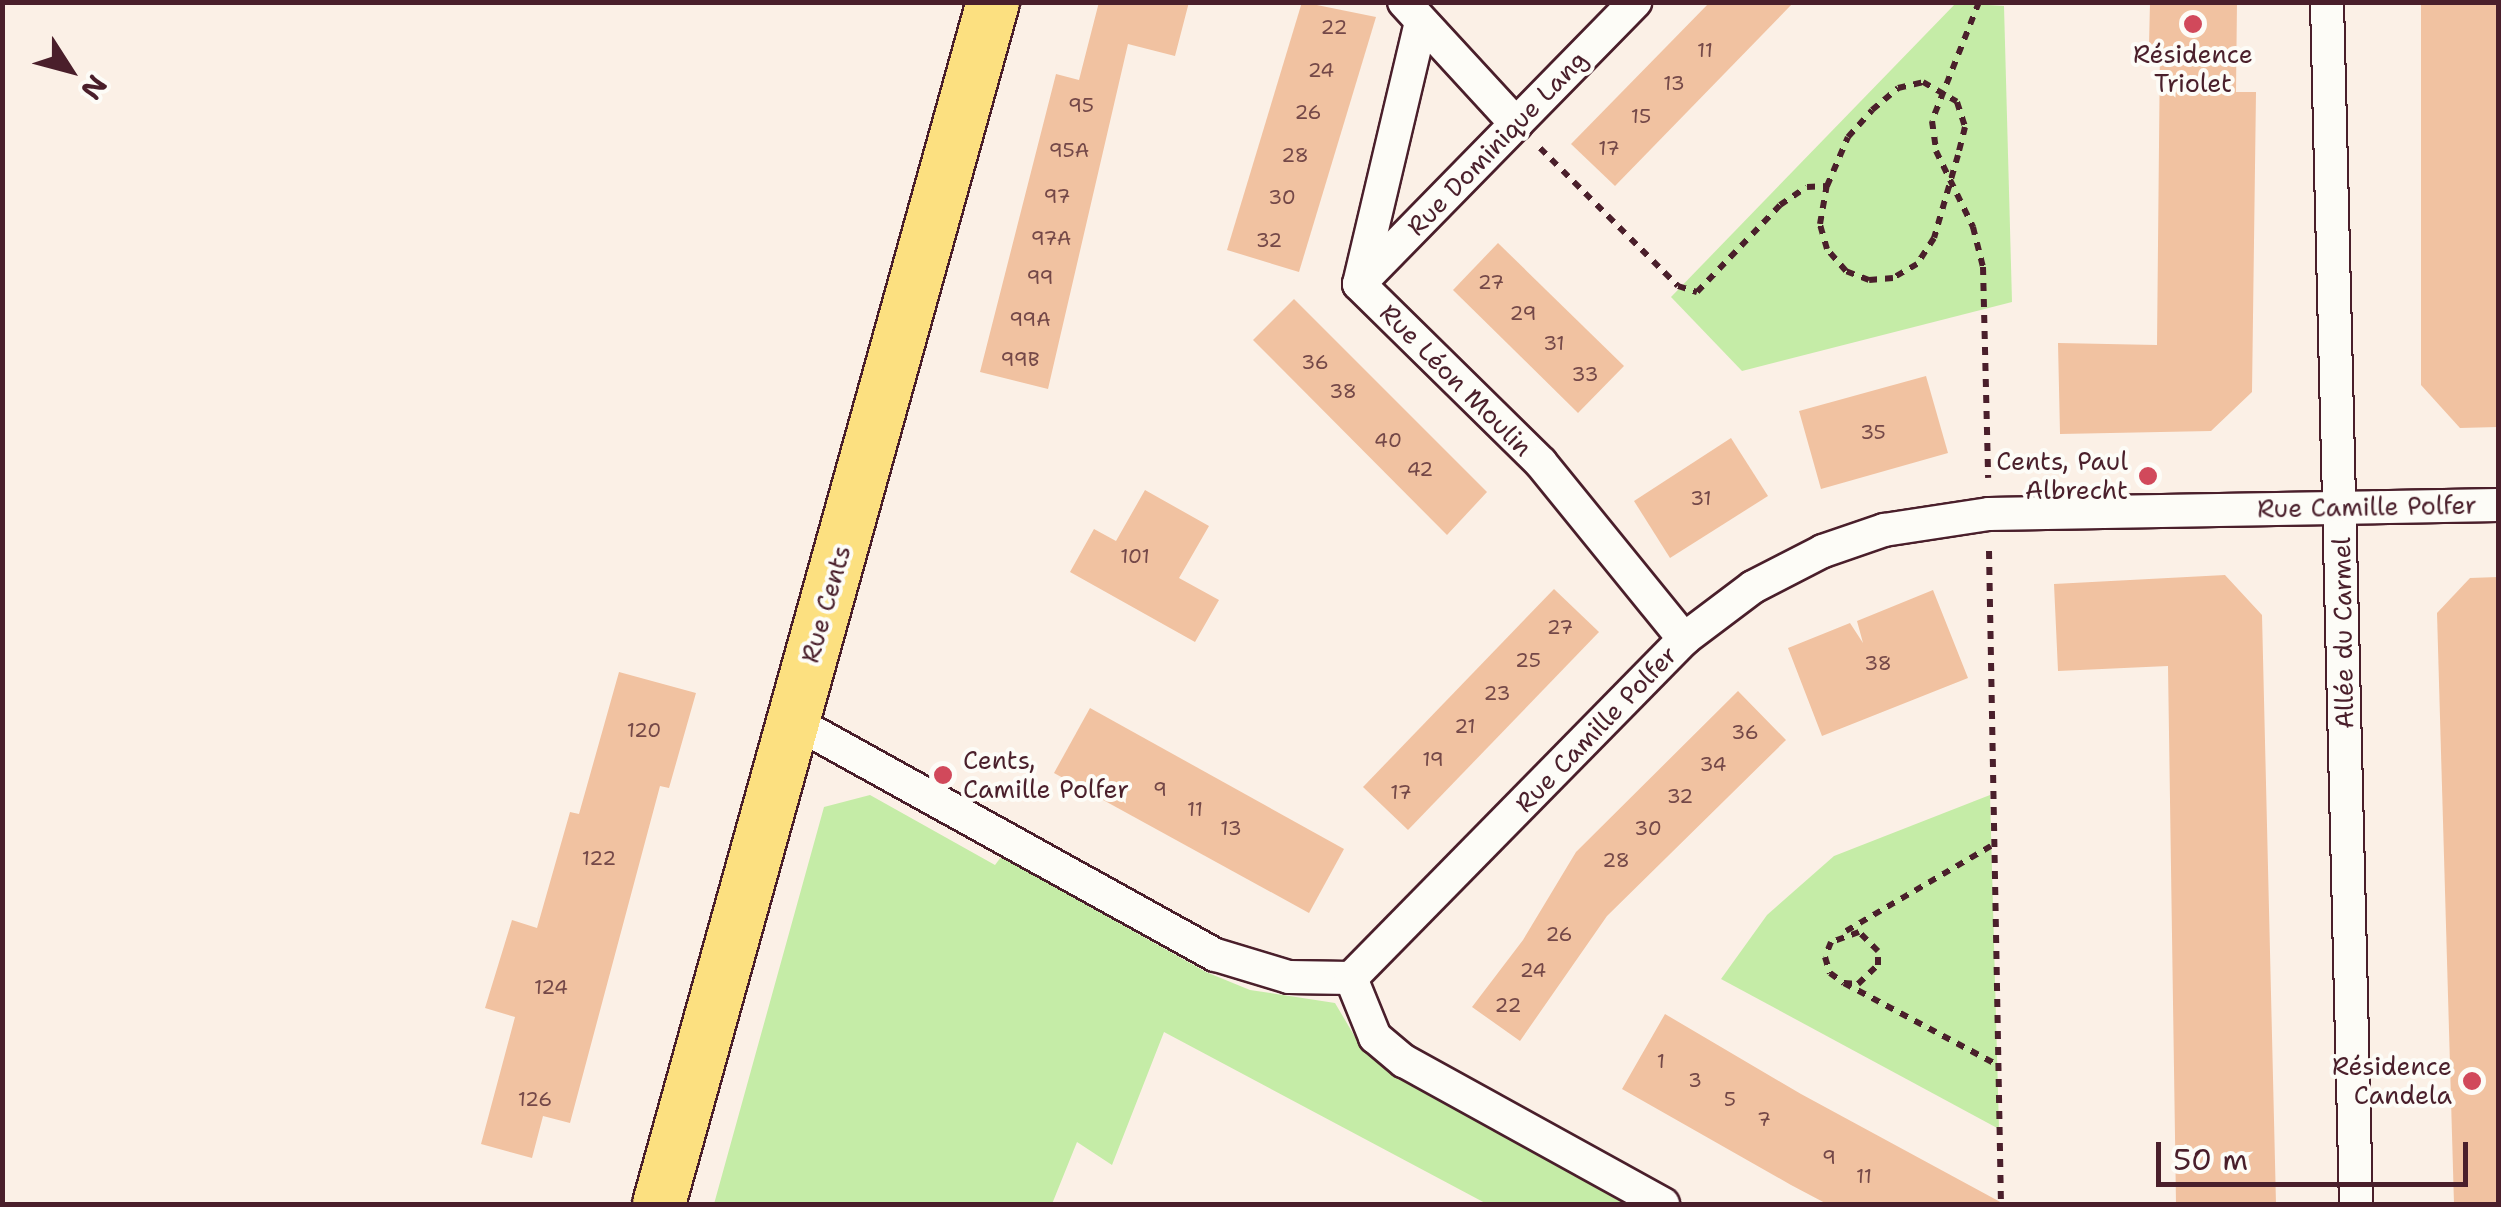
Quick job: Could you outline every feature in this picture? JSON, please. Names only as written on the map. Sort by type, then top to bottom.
[{"type":"main road","name":"Rue Cents","points":[[659,1204],[993,2]]},
{"type":"street","name":"Rue Dominique Lang","points":[[1359,284],[1635,2]]},
{"type":"street","name":"Allée du Carmel","points":[[2326,2],[2356,1204]]},
{"type":"street","name":"Rue Léon Moulin","points":[[1412,12],[1516,124]]},
{"type":"street","name":"Rue Léon Moulin","points":[[1412,12],[1359,284],[1541,463],[1684,639]]},
{"type":"street","name":"Rue Camille Polfer","points":[[1352,978],[1684,639],[1753,587],[1822,551],[1884,530],[1989,514],[2498,505]]},
{"type":"street","points":[[794,721],[1216,955],[1288,977],[1352,978],[1375,1037],[1404,1061],[1663,1204]]},
{"type":"path","points":[[1980,2],[1941,88],[1932,121],[1950,184],[1972,228],[1983,267],[2000,1204]]},
{"type":"path","points":[[1923,82],[1941,88],[1958,102],[1965,126],[1950,184],[1934,238],[1917,264],[1894,278],[1869,280],[1846,271],[1826,249],[1820,224],[1827,186],[1848,137],[1898,88],[1923,82]]},
{"type":"path","points":[[1516,124],[1678,286],[1697,292],[1780,205],[1807,187],[1827,186]]},
{"type":"path","points":[[1992,845],[1844,932],[1831,942],[1826,957],[1830,973],[1844,983],[1997,1064]]},
{"type":"path","points":[[1844,932],[1859,932],[1878,951],[1870,977],[1844,983]]},
{"type":"green space","points":[[1956,3],[2004,6],[2012,302],[1742,371],[1671,297]]},
{"type":"green space","points":[[870,795],[995,865],[1001,857],[1206,972],[1250,990],[1335,1003],[1361,1047],[1391,1073],[1628,1204],[1487,1204],[1164,1032],[1112,1165],[1077,1142],[1052,1204],[714,1204],[824,807]]},
{"type":"green space","points":[[1990,795],[1999,1129],[1721,979],[1767,915],[1834,856]]},
{"type":"building","points":[[1099,2],[1189,2],[1175,56],[1128,44],[1048,389],[980,372],[1056,74],[1079,80]]},
{"type":"building","points":[[1302,2],[1376,17],[1299,272],[1227,250]]},
{"type":"building","points":[[1710,2],[1794,2],[1615,186],[1571,144]]},
{"type":"building","points":[[2150,2],[2237,2],[2236,92],[2256,92],[2252,392],[2211,431],[2060,434],[2058,343],[2157,345],[2160,45],[2149,45]]},
{"type":"building","points":[[2421,2],[2498,2],[2498,427],[2460,428],[2421,385]]},
{"type":"building","points":[[1498,243],[1624,366],[1578,413],[1453,290]]},
{"type":"building","points":[[1294,299],[1487,492],[1447,535],[1253,340]]},
{"type":"building","points":[[1926,376],[1948,453],[1821,489],[1799,411]]},
{"type":"building","points":[[1731,438],[1768,496],[1670,558],[1634,501]]},
{"type":"building","points":[[1145,490],[1209,526],[1179,578],[1219,600],[1195,642],[1070,572],[1094,529],[1116,541]]},
{"type":"building","points":[[2225,575],[2262,615],[2276,1204],[2176,1204],[2168,666],[2058,671],[2054,584]]},
{"type":"building","points":[[2498,577],[2498,1204],[2454,1204],[2437,613],[2470,578]]},
{"type":"building","points":[[1554,589],[1599,632],[1408,830],[1363,787]]},
{"type":"building","points":[[1933,590],[1968,678],[1822,736],[1788,648],[1850,623],[1863,643],[1857,621]]},
{"type":"building","points":[[619,672],[696,693],[669,788],[660,786],[570,1123],[543,1116],[532,1158],[481,1144],[515,1017],[485,1008],[512,920],[537,928],[570,812],[579,814]]},
{"type":"building","points":[[1738,691],[1786,740],[1607,916],[1520,1041],[1472,1007],[1523,940],[1576,852]]},
{"type":"building","points":[[1090,708],[1344,849],[1309,913],[1054,773]]},
{"type":"building","points":[[1665,1014],[1801,1094],[2004,1204],[1827,1204],[1791,1185],[1622,1089]]},
{"type":"place","name":"Résidence Triolet","points":[[2193,24]]},
{"type":"place","name":"Cents, Paul Albrecht","points":[[2148,476]]},
{"type":"place","name":"Cents, Camille Polfer","points":[[943,775]]},
{"type":"place","name":"Résidence Candela","points":[[2472,1081]]}]
